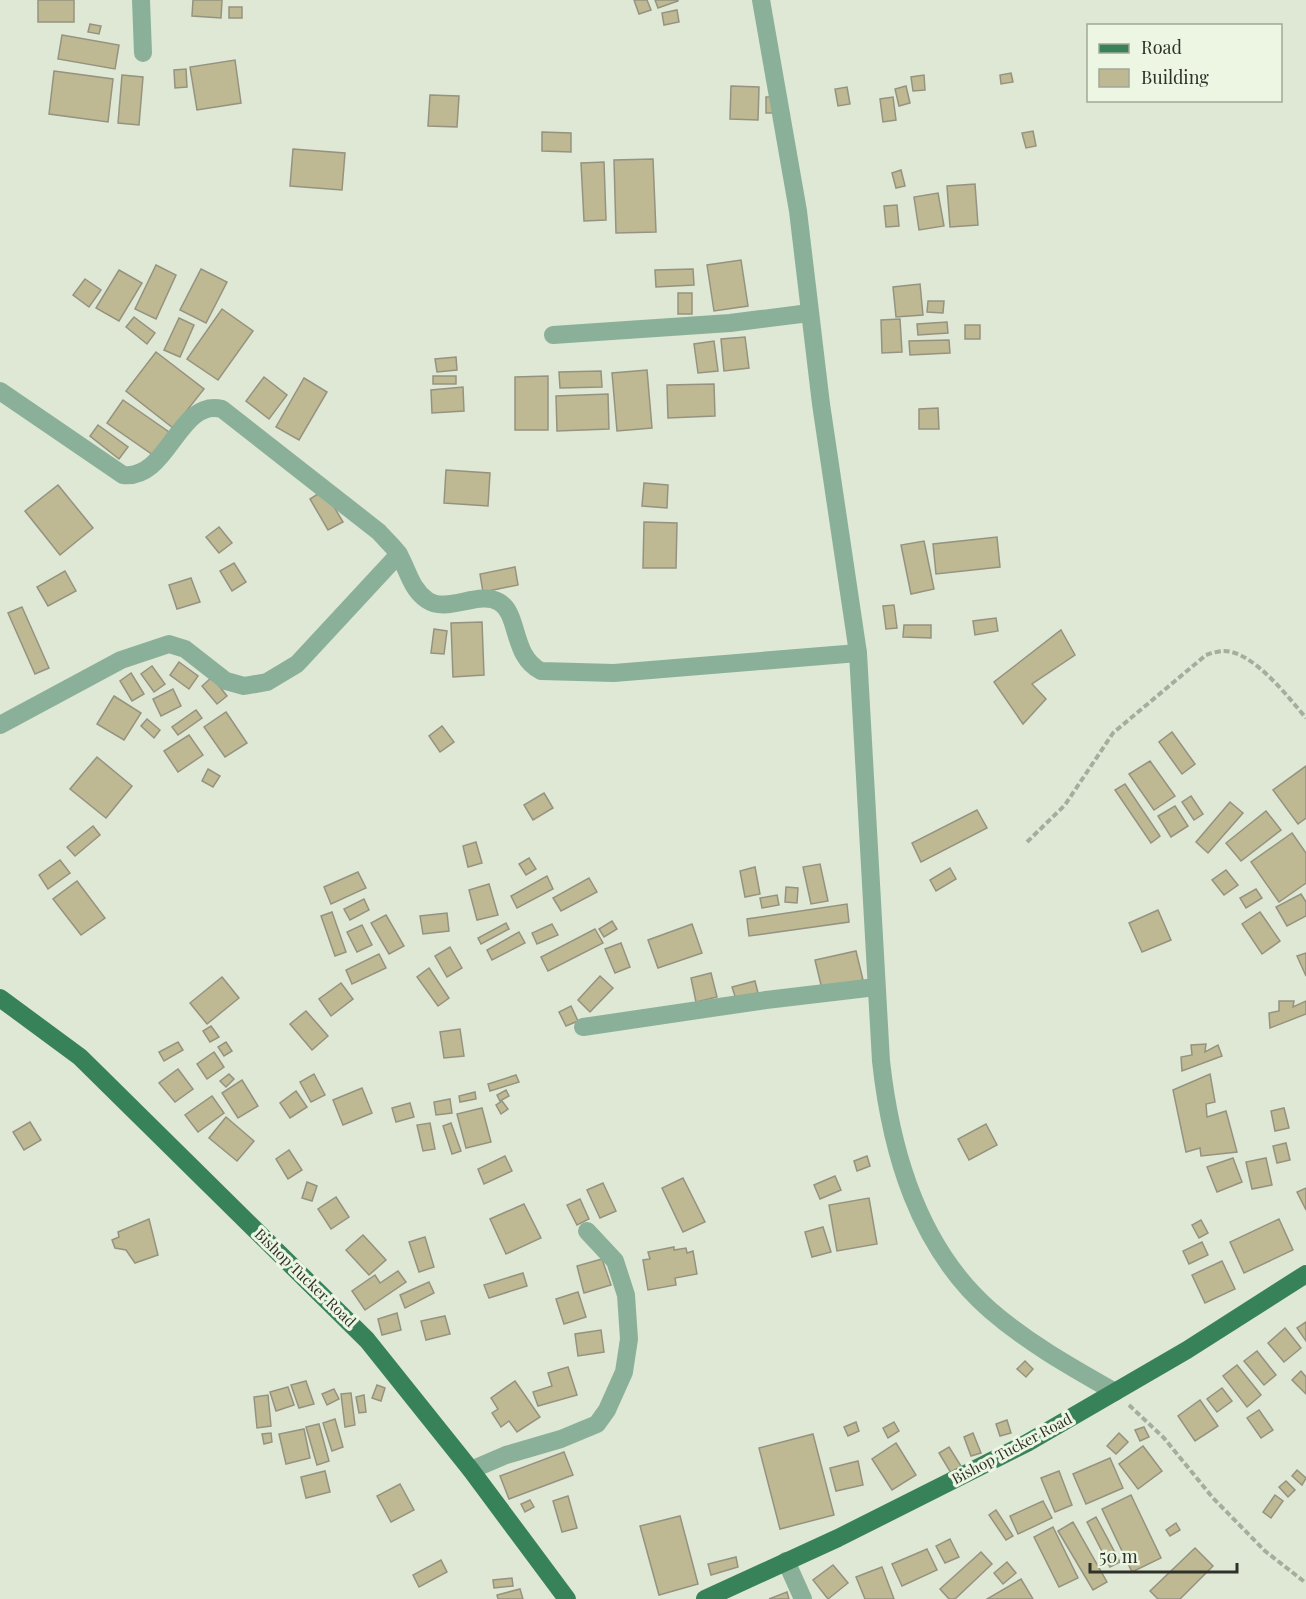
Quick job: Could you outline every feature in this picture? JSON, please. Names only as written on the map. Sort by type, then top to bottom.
[{"type":"main road","name":"Bishop Tucker Road","points":[[0,998],[80,1057],[367,1340],[471,1470],[567,1599]]},
{"type":"main road","name":"Bishop Tucker Road","points":[[705,1599],[838,1538],[972,1471],[1187,1350],[1306,1274]]},
{"type":"street","points":[[141,0],[143,53]]},
{"type":"street","points":[[761,0],[785,124],[809,313],[858,653],[870,828],[876,987],[888,1119],[896,1152],[928,1231],[954,1269],[988,1308],[1042,1350],[1115,1392]]},
{"type":"street","points":[[553,335],[730,323],[809,313]]},
{"type":"street","points":[[0,391],[123,475],[131,476],[147,471],[198,411],[214,407],[222,409],[370,525],[399,554],[418,593],[429,602],[450,604],[493,600],[500,603],[507,612],[522,652],[531,666],[541,671],[614,673],[858,653]]},
{"type":"street","points":[[0,725],[121,660],[169,644],[185,649],[226,681],[244,686],[267,682],[297,664],[399,554]]},
{"type":"street","points":[[583,1027],[766,1000],[876,987]]},
{"type":"street","points":[[471,1470],[506,1455],[597,1424],[607,1410],[624,1372],[629,1339],[626,1295],[615,1261],[587,1231]]},
{"type":"street","points":[[786,1561],[803,1599]]},
{"type":"path","points":[[1027,842],[1065,805],[1113,733],[1206,655],[1224,651],[1253,663],[1285,693],[1306,718]]},
{"type":"path","points":[[1115,1392],[1164,1438],[1213,1498],[1265,1551],[1306,1583]]},
{"type":"building","points":[[38,0],[74,0],[74,22],[38,22]]},
{"type":"building","points":[[193,0],[222,0],[221,18],[192,16]]},
{"type":"building","points":[[634,0],[647,0],[651,10],[639,14]]},
{"type":"building","points":[[655,0],[678,0],[678,1],[658,8]]},
{"type":"building","points":[[229,7],[242,7],[242,18],[229,18]]},
{"type":"building","points":[[677,10],[679,22],[664,25],[662,13]]},
{"type":"building","points":[[90,24],[101,26],[99,34],[88,32]]},
{"type":"building","points":[[62,35],[119,45],[115,69],[58,59]]},
{"type":"building","points":[[235,60],[241,103],[197,110],[190,67]]},
{"type":"building","points":[[186,69],[187,87],[175,88],[174,70]]},
{"type":"building","points":[[54,71],[113,79],[108,122],[49,114]]},
{"type":"building","points":[[1011,73],[1013,82],[1001,84],[1000,75]]},
{"type":"building","points":[[122,75],[143,77],[139,125],[118,123]]},
{"type":"building","points":[[924,75],[925,90],[913,91],[911,77]]},
{"type":"building","points":[[731,86],[759,87],[758,120],[730,119]]},
{"type":"building","points":[[906,86],[910,103],[899,106],[895,89]]},
{"type":"building","points":[[847,87],[850,104],[838,106],[835,89]]},
{"type":"building","points":[[430,95],[459,96],[457,127],[428,126]]},
{"type":"building","points":[[766,97],[777,97],[777,113],[766,113]]},
{"type":"building","points":[[893,97],[896,120],[883,122],[880,99]]},
{"type":"building","points":[[1033,131],[1036,146],[1026,148],[1022,133]]},
{"type":"building","points":[[542,132],[571,133],[571,152],[542,151]]},
{"type":"building","points":[[293,149],[345,153],[342,190],[290,186]]},
{"type":"building","points":[[653,159],[656,232],[616,233],[614,160]]},
{"type":"building","points":[[604,162],[606,220],[584,221],[581,163]]},
{"type":"building","points":[[901,170],[905,186],[896,188],[892,173]]},
{"type":"building","points":[[975,184],[978,225],[950,227],[947,186]]},
{"type":"building","points":[[938,193],[944,226],[919,230],[914,197]]},
{"type":"building","points":[[897,205],[899,226],[886,227],[884,206]]},
{"type":"building","points":[[741,260],[748,306],[714,311],[707,265]]},
{"type":"building","points":[[156,265],[176,275],[156,319],[135,309]]},
{"type":"building","points":[[201,269],[227,282],[206,323],[180,310]]},
{"type":"building","points":[[693,269],[694,285],[656,287],[655,270]]},
{"type":"building","points":[[119,270],[142,283],[119,321],[96,308]]},
{"type":"building","points":[[85,279],[101,290],[89,307],[73,295]]},
{"type":"building","points":[[920,284],[923,315],[896,317],[893,287]]},
{"type":"building","points":[[678,293],[692,293],[692,314],[678,314]]},
{"type":"building","points":[[928,301],[944,301],[943,313],[927,312]]},
{"type":"building","points":[[222,309],[253,331],[218,380],[187,359]]},
{"type":"building","points":[[134,317],[155,333],[147,344],[126,327]]},
{"type":"building","points":[[179,318],[194,325],[180,357],[164,350]]},
{"type":"building","points":[[900,319],[902,352],[882,353],[881,320]]},
{"type":"building","points":[[947,322],[948,333],[918,335],[917,324]]},
{"type":"building","points":[[965,325],[980,325],[980,339],[965,339]]},
{"type":"building","points":[[745,337],[749,368],[724,371],[721,339]]},
{"type":"building","points":[[949,340],[950,353],[910,355],[909,341]]},
{"type":"building","points":[[714,341],[718,371],[698,373],[694,344]]},
{"type":"building","points":[[156,352],[204,389],[173,428],[126,391]]},
{"type":"building","points":[[456,357],[457,370],[437,372],[435,359]]},
{"type":"building","points":[[647,370],[652,428],[617,431],[612,373]]},
{"type":"building","points":[[601,371],[602,387],[560,388],[559,372]]},
{"type":"building","points":[[433,376],[456,376],[456,384],[433,384]]},
{"type":"building","points":[[548,376],[548,430],[515,430],[515,377]]},
{"type":"building","points":[[264,377],[287,395],[269,419],[246,401]]},
{"type":"building","points":[[304,378],[327,392],[299,440],[276,427]]},
{"type":"building","points":[[714,384],[715,416],[668,418],[667,385]]},
{"type":"building","points":[[463,387],[464,411],[432,413],[431,390]]},
{"type":"building","points":[[608,394],[609,429],[557,431],[556,396]]},
{"type":"building","points":[[123,400],[169,432],[153,455],[107,423]]},
{"type":"building","points":[[938,408],[939,429],[919,429],[919,409]]},
{"type":"building","points":[[98,425],[128,447],[119,459],[90,436]]},
{"type":"building","points":[[446,470],[490,473],[488,506],[444,503]]},
{"type":"building","points":[[644,483],[668,485],[667,508],[642,506]]},
{"type":"building","points":[[58,485],[93,528],[60,555],[25,511]]},
{"type":"building","points":[[324,490],[343,522],[328,530],[310,499]]},
{"type":"building","points":[[644,522],[677,523],[676,568],[643,568]]},
{"type":"building","points":[[219,527],[232,543],[219,553],[206,537]]},
{"type":"building","points":[[997,537],[1000,567],[936,574],[933,544]]},
{"type":"building","points":[[924,541],[934,589],[911,594],[901,545]]},
{"type":"building","points":[[234,563],[246,582],[232,591],[220,571]]},
{"type":"building","points":[[515,567],[518,585],[483,592],[480,574]]},
{"type":"building","points":[[65,571],[76,591],[48,606],[37,587]]},
{"type":"building","points":[[191,578],[200,602],[177,609],[169,585]]},
{"type":"building","points":[[894,605],[897,628],[886,629],[883,606]]},
{"type":"building","points":[[22,607],[49,668],[35,674],[8,613]]},
{"type":"building","points":[[996,618],[998,631],[975,635],[973,621]]},
{"type":"building","points":[[482,622],[484,675],[453,677],[451,623]]},
{"type":"building","points":[[904,625],[931,625],[931,638],[903,637]]},
{"type":"building","points":[[434,629],[447,631],[444,654],[431,653]]},
{"type":"building","points":[[1061,630],[1075,655],[1032,684],[1046,699],[1023,724],[994,682]]},
{"type":"building","points":[[179,662],[198,676],[189,689],[170,675]]},
{"type":"building","points":[[152,666],[165,684],[154,692],[141,674]]},
{"type":"building","points":[[131,673],[144,694],[132,701],[120,681]]},
{"type":"building","points":[[212,677],[227,696],[217,704],[202,686]]},
{"type":"building","points":[[173,689],[181,706],[161,716],[153,699]]},
{"type":"building","points":[[114,696],[141,713],[124,740],[97,724]]},
{"type":"building","points":[[196,710],[202,718],[178,735],[172,727]]},
{"type":"building","points":[[226,712],[247,743],[225,757],[204,727]]},
{"type":"building","points":[[147,719],[160,730],[154,738],[141,726]]},
{"type":"building","points":[[442,726],[454,742],[440,752],[429,736]]},
{"type":"building","points":[[1172,732],[1195,764],[1182,774],[1159,742]]},
{"type":"building","points":[[189,735],[203,755],[178,772],[164,751]]},
{"type":"building","points":[[97,757],[132,786],[106,818],[70,789]]},
{"type":"building","points":[[1150,761],[1175,796],[1154,810],[1129,774]]},
{"type":"building","points":[[1306,766],[1306,818],[1298,824],[1273,790]]},
{"type":"building","points":[[208,769],[220,776],[213,787],[202,781]]},
{"type":"building","points":[[1125,784],[1160,836],[1151,843],[1115,790]]},
{"type":"building","points":[[544,793],[553,808],[533,820],[524,805]]},
{"type":"building","points":[[1191,796],[1203,814],[1194,820],[1182,802]]},
{"type":"building","points":[[1230,802],[1243,813],[1208,853],[1196,842]]},
{"type":"building","points":[[1175,806],[1188,826],[1171,837],[1158,816]]},
{"type":"building","points":[[977,810],[987,828],[921,862],[912,843]]},
{"type":"building","points":[[1266,811],[1281,830],[1241,861],[1226,843]]},
{"type":"building","points":[[93,826],[100,835],[75,856],[67,847]]},
{"type":"building","points":[[1292,833],[1306,853],[1306,883],[1279,902],[1251,862]]},
{"type":"building","points":[[476,842],[482,863],[468,867],[463,846]]},
{"type":"building","points":[[529,858],[536,869],[526,875],[519,864]]},
{"type":"building","points":[[60,860],[70,873],[48,889],[39,875]]},
{"type":"building","points":[[820,864],[828,901],[811,904],[803,867]]},
{"type":"building","points":[[755,867],[760,894],[745,897],[740,871]]},
{"type":"building","points":[[950,868],[956,879],[936,891],[930,880]]},
{"type":"building","points":[[1226,870],[1238,885],[1224,895],[1212,880]]},
{"type":"building","points":[[358,872],[366,888],[331,904],[324,887]]},
{"type":"building","points":[[547,876],[553,889],[517,908],[511,896]]},
{"type":"building","points":[[589,878],[597,892],[561,911],[553,898]]},
{"type":"building","points":[[77,881],[105,918],[81,935],[53,899]]},
{"type":"building","points":[[489,884],[498,915],[477,920],[469,890]]},
{"type":"building","points":[[786,887],[798,888],[797,903],[785,902]]},
{"type":"building","points":[[1256,889],[1262,898],[1246,908],[1240,898]]},
{"type":"building","points":[[1301,894],[1306,902],[1306,916],[1287,926],[1276,907]]},
{"type":"building","points":[[777,895],[779,905],[762,908],[760,898]]},
{"type":"building","points":[[364,899],[369,910],[350,920],[344,909]]},
{"type":"building","points":[[847,904],[849,922],[749,936],[747,919]]},
{"type":"building","points":[[1158,910],[1171,940],[1142,952],[1129,923]]},
{"type":"building","points":[[332,912],[346,952],[335,956],[321,916]]},
{"type":"building","points":[[1260,912],[1280,941],[1262,954],[1242,924]]},
{"type":"building","points":[[447,913],[449,931],[423,934],[420,916]]},
{"type":"building","points":[[386,915],[404,946],[389,954],[371,923]]},
{"type":"building","points":[[612,921],[617,929],[604,937],[599,929]]},
{"type":"building","points":[[506,923],[509,929],[481,944],[478,938]]},
{"type":"building","points":[[552,924],[558,935],[537,944],[532,933]]},
{"type":"building","points":[[692,924],[702,953],[658,968],[648,940]]},
{"type":"building","points":[[362,925],[372,945],[357,952],[347,932]]},
{"type":"building","points":[[595,929],[603,943],[548,971],[541,957]]},
{"type":"building","points":[[519,932],[525,943],[492,960],[487,950]]},
{"type":"building","points":[[621,943],[630,967],[615,973],[605,949]]},
{"type":"building","points":[[450,947],[462,968],[447,977],[435,956]]},
{"type":"building","points":[[856,951],[863,980],[822,989],[815,960]]},
{"type":"building","points":[[1306,953],[1306,976],[1297,956]]},
{"type":"building","points":[[379,954],[386,968],[352,984],[346,970]]},
{"type":"building","points":[[429,968],[449,998],[438,1006],[417,977]]},
{"type":"building","points":[[711,973],[717,997],[696,1002],[691,978]]},
{"type":"building","points":[[600,976],[613,988],[590,1012],[578,1000]]},
{"type":"building","points":[[222,977],[239,998],[207,1024],[190,1003]]},
{"type":"building","points":[[755,981],[758,993],[736,999],[732,987]]},
{"type":"building","points":[[341,983],[353,999],[331,1016],[319,999]]},
{"type":"building","points":[[1279,1001],[1294,1001],[1293,1007],[1306,1001],[1306,1014],[1270,1028],[1269,1013],[1279,1011]]},
{"type":"building","points":[[571,1006],[578,1021],[566,1026],[559,1012]]},
{"type":"building","points":[[306,1011],[328,1036],[312,1050],[290,1024]]},
{"type":"building","points":[[211,1026],[219,1037],[210,1042],[203,1031]]},
{"type":"building","points":[[460,1029],[464,1056],[444,1058],[440,1032]]},
{"type":"building","points":[[178,1042],[183,1050],[164,1061],[159,1052]]},
{"type":"building","points":[[226,1042],[232,1051],[224,1056],[218,1047]]},
{"type":"building","points":[[1206,1044],[1205,1052],[1218,1045],[1222,1056],[1182,1071],[1181,1057],[1192,1055],[1191,1045]]},
{"type":"building","points":[[214,1052],[224,1067],[207,1079],[197,1064]]},
{"type":"building","points":[[178,1069],[193,1089],[175,1102],[159,1083]]},
{"type":"building","points":[[229,1074],[234,1079],[226,1087],[220,1081]]},
{"type":"building","points":[[314,1074],[325,1095],[311,1102],[300,1082]]},
{"type":"building","points":[[1210,1074],[1215,1102],[1206,1104],[1207,1117],[1226,1111],[1237,1152],[1201,1156],[1200,1148],[1186,1152],[1173,1090]]},
{"type":"building","points":[[516,1075],[519,1082],[490,1091],[488,1084]]},
{"type":"building","points":[[242,1080],[258,1106],[238,1118],[222,1093]]},
{"type":"building","points":[[362,1088],[372,1113],[343,1125],[333,1100]]},
{"type":"building","points":[[506,1090],[509,1096],[500,1101],[497,1095]]},
{"type":"building","points":[[296,1091],[307,1107],[290,1118],[280,1103]]},
{"type":"building","points":[[475,1092],[476,1099],[460,1102],[459,1096]]},
{"type":"building","points":[[212,1096],[224,1113],[198,1132],[185,1115]]},
{"type":"building","points":[[450,1099],[452,1113],[436,1115],[434,1102]]},
{"type":"building","points":[[502,1101],[508,1109],[501,1114],[496,1105]]},
{"type":"building","points":[[410,1103],[414,1117],[396,1122],[392,1108]]},
{"type":"building","points":[[482,1108],[491,1142],[466,1148],[457,1114]]},
{"type":"building","points":[[1284,1108],[1289,1128],[1275,1131],[1271,1111]]},
{"type":"building","points":[[226,1117],[254,1141],[237,1161],[209,1138]]},
{"type":"building","points":[[30,1122],[41,1140],[24,1150],[13,1132]]},
{"type":"building","points":[[430,1123],[435,1149],[423,1151],[417,1125]]},
{"type":"building","points":[[451,1123],[461,1151],[452,1154],[443,1126]]},
{"type":"building","points":[[986,1124],[997,1145],[969,1160],[958,1139]]},
{"type":"building","points":[[1286,1143],[1290,1160],[1277,1163],[1273,1146]]},
{"type":"building","points":[[289,1150],[302,1170],[288,1179],[276,1159]]},
{"type":"building","points":[[505,1156],[512,1171],[484,1184],[478,1169]]},
{"type":"building","points":[[867,1156],[870,1166],[857,1171],[854,1161]]},
{"type":"building","points":[[1233,1158],[1242,1182],[1217,1192],[1207,1167]]},
{"type":"building","points":[[1266,1158],[1272,1185],[1252,1189],[1246,1162]]},
{"type":"building","points":[[835,1176],[841,1190],[820,1199],[814,1185]]},
{"type":"building","points":[[683,1178],[705,1222],[683,1232],[662,1188]]},
{"type":"building","points":[[307,1182],[317,1186],[312,1201],[302,1198]]},
{"type":"building","points":[[603,1183],[616,1211],[600,1218],[587,1190]]},
{"type":"building","points":[[1306,1188],[1306,1210],[1297,1192]]},
{"type":"building","points":[[336,1197],[349,1217],[331,1229],[318,1209]]},
{"type":"building","points":[[869,1198],[877,1244],[837,1251],[829,1205]]},
{"type":"building","points":[[580,1199],[589,1219],[577,1225],[567,1205]]},
{"type":"building","points":[[524,1204],[541,1238],[506,1254],[490,1219]]},
{"type":"building","points":[[149,1219],[158,1255],[135,1263],[126,1250],[115,1248],[112,1240],[119,1237],[118,1232]]},
{"type":"building","points":[[1279,1219],[1293,1250],[1244,1273],[1230,1242]]},
{"type":"building","points":[[1201,1220],[1208,1233],[1199,1238],[1192,1225]]},
{"type":"building","points":[[823,1227],[831,1252],[812,1257],[805,1232]]},
{"type":"building","points":[[363,1235],[386,1260],[369,1275],[346,1250]]},
{"type":"building","points":[[425,1237],[434,1267],[419,1272],[409,1242]]},
{"type":"building","points":[[1202,1242],[1208,1255],[1189,1264],[1183,1251]]},
{"type":"building","points":[[674,1247],[674,1250],[686,1248],[687,1253],[693,1251],[697,1274],[675,1278],[676,1285],[648,1290],[643,1260],[650,1259],[648,1252]]},
{"type":"building","points":[[602,1259],[611,1285],[584,1293],[577,1266]]},
{"type":"building","points":[[1222,1261],[1235,1289],[1205,1303],[1192,1275]]},
{"type":"building","points":[[398,1271],[406,1282],[365,1310],[352,1291],[375,1275],[380,1283]]},
{"type":"building","points":[[523,1273],[527,1286],[489,1298],[484,1285]]},
{"type":"building","points":[[429,1282],[434,1293],[405,1308],[400,1295]]},
{"type":"building","points":[[578,1292],[586,1317],[564,1324],[556,1299]]},
{"type":"building","points":[[397,1313],[401,1330],[382,1335],[378,1319]]},
{"type":"building","points":[[445,1316],[450,1334],[426,1340],[421,1321]]},
{"type":"building","points":[[1306,1322],[1306,1341],[1297,1328]]},
{"type":"building","points":[[1285,1328],[1301,1348],[1284,1362],[1268,1343]]},
{"type":"building","points":[[601,1330],[604,1352],[578,1356],[575,1334]]},
{"type":"building","points":[[1257,1351],[1276,1375],[1264,1385],[1244,1361]]},
{"type":"building","points":[[1025,1361],[1033,1369],[1026,1377],[1017,1369]]},
{"type":"building","points":[[1237,1365],[1261,1395],[1247,1407],[1223,1376]]},
{"type":"building","points":[[568,1367],[577,1395],[538,1406],[533,1392],[552,1386],[548,1373]]},
{"type":"building","points":[[1301,1371],[1306,1377],[1306,1394],[1292,1380]]},
{"type":"building","points":[[306,1381],[314,1404],[299,1408],[291,1385]]},
{"type":"building","points":[[515,1381],[540,1417],[517,1432],[509,1421],[501,1427],[492,1413],[498,1409],[491,1398]]},
{"type":"building","points":[[377,1385],[385,1388],[381,1401],[372,1398]]},
{"type":"building","points":[[288,1387],[294,1405],[276,1411],[270,1392]]},
{"type":"building","points":[[1222,1388],[1232,1401],[1217,1412],[1207,1399]]},
{"type":"building","points":[[334,1389],[339,1399],[327,1405],[322,1394]]},
{"type":"building","points":[[351,1393],[355,1425],[345,1427],[341,1394]]},
{"type":"building","points":[[268,1395],[271,1426],[257,1428],[254,1397]]},
{"type":"building","points":[[364,1395],[366,1412],[359,1413],[356,1397]]},
{"type":"building","points":[[1200,1400],[1218,1426],[1195,1441],[1178,1416]]},
{"type":"building","points":[[1259,1410],[1273,1430],[1261,1438],[1247,1418]]},
{"type":"building","points":[[335,1419],[343,1447],[332,1451],[323,1423]]},
{"type":"building","points":[[1007,1420],[1011,1433],[1000,1436],[996,1424]]},
{"type":"building","points":[[856,1422],[859,1431],[848,1436],[844,1427]]},
{"type":"building","points":[[894,1422],[899,1431],[888,1438],[883,1428]]},
{"type":"building","points":[[319,1424],[329,1461],[317,1465],[306,1427]]},
{"type":"building","points":[[1144,1427],[1149,1437],[1140,1441],[1135,1430]]},
{"type":"building","points":[[304,1429],[310,1458],[286,1464],[279,1434]]},
{"type":"building","points":[[271,1433],[272,1442],[264,1444],[262,1434]]},
{"type":"building","points":[[973,1433],[981,1453],[971,1456],[964,1437]]},
{"type":"building","points":[[1119,1433],[1128,1442],[1116,1454],[1107,1446]]},
{"type":"building","points":[[813,1434],[834,1515],[780,1529],[759,1448]]},
{"type":"building","points":[[896,1443],[916,1475],[892,1490],[872,1459]]},
{"type":"building","points":[[1143,1446],[1162,1471],[1138,1489],[1119,1464]]},
{"type":"building","points":[[949,1447],[961,1466],[951,1473],[939,1453]]},
{"type":"building","points":[[564,1452],[573,1475],[509,1499],[500,1476]]},
{"type":"building","points":[[1110,1458],[1123,1488],[1086,1504],[1073,1474]]},
{"type":"building","points":[[858,1461],[863,1485],[836,1491],[830,1468]]},
{"type":"building","points":[[1297,1470],[1306,1478],[1302,1485],[1292,1476]]},
{"type":"building","points":[[325,1471],[330,1492],[306,1498],[301,1477]]},
{"type":"building","points":[[1059,1471],[1072,1505],[1055,1512],[1041,1478]]},
{"type":"building","points":[[1286,1481],[1295,1490],[1288,1497],[1279,1487]]},
{"type":"building","points":[[400,1484],[414,1510],[391,1522],[377,1496]]},
{"type":"building","points":[[1131,1495],[1161,1558],[1132,1572],[1102,1509]]},
{"type":"building","points":[[1275,1495],[1283,1501],[1271,1518],[1263,1512]]},
{"type":"building","points":[[568,1496],[577,1528],[562,1532],[553,1501]]},
{"type":"building","points":[[530,1500],[534,1507],[525,1512],[521,1504]]},
{"type":"building","points":[[1043,1501],[1052,1518],[1018,1534],[1010,1516]]},
{"type":"building","points":[[996,1510],[1013,1536],[1006,1540],[989,1515]]},
{"type":"building","points":[[680,1516],[698,1584],[659,1595],[640,1526]]},
{"type":"building","points":[[1096,1517],[1120,1562],[1110,1567],[1087,1522]]},
{"type":"building","points":[[1073,1522],[1107,1582],[1093,1590],[1058,1531]]},
{"type":"building","points":[[1176,1523],[1180,1530],[1170,1536],[1166,1530]]},
{"type":"building","points":[[1053,1527],[1078,1578],[1059,1587],[1034,1537]]},
{"type":"building","points":[[950,1539],[959,1557],[945,1563],[936,1546]]},
{"type":"building","points":[[1195,1548],[1213,1566],[1180,1599],[1158,1599],[1150,1591]]},
{"type":"building","points":[[927,1549],[937,1570],[902,1586],[892,1564]]},
{"type":"building","points":[[981,1552],[992,1564],[955,1599],[949,1599],[940,1589]]},
{"type":"building","points":[[736,1557],[738,1567],[711,1575],[708,1564]]},
{"type":"building","points":[[441,1560],[447,1572],[419,1587],[413,1575]]},
{"type":"building","points":[[1007,1562],[1016,1573],[1003,1584],[994,1573]]},
{"type":"building","points":[[833,1565],[848,1583],[828,1599],[813,1580]]},
{"type":"building","points":[[882,1567],[894,1599],[865,1599],[856,1577]]},
{"type":"building","points":[[512,1578],[513,1586],[494,1588],[493,1580]]},
{"type":"building","points":[[1021,1579],[1033,1599],[987,1599]]},
{"type":"building","points":[[520,1589],[523,1599],[498,1599],[497,1595]]},
{"type":"building","points":[[787,1592],[789,1599],[769,1599]]}]
